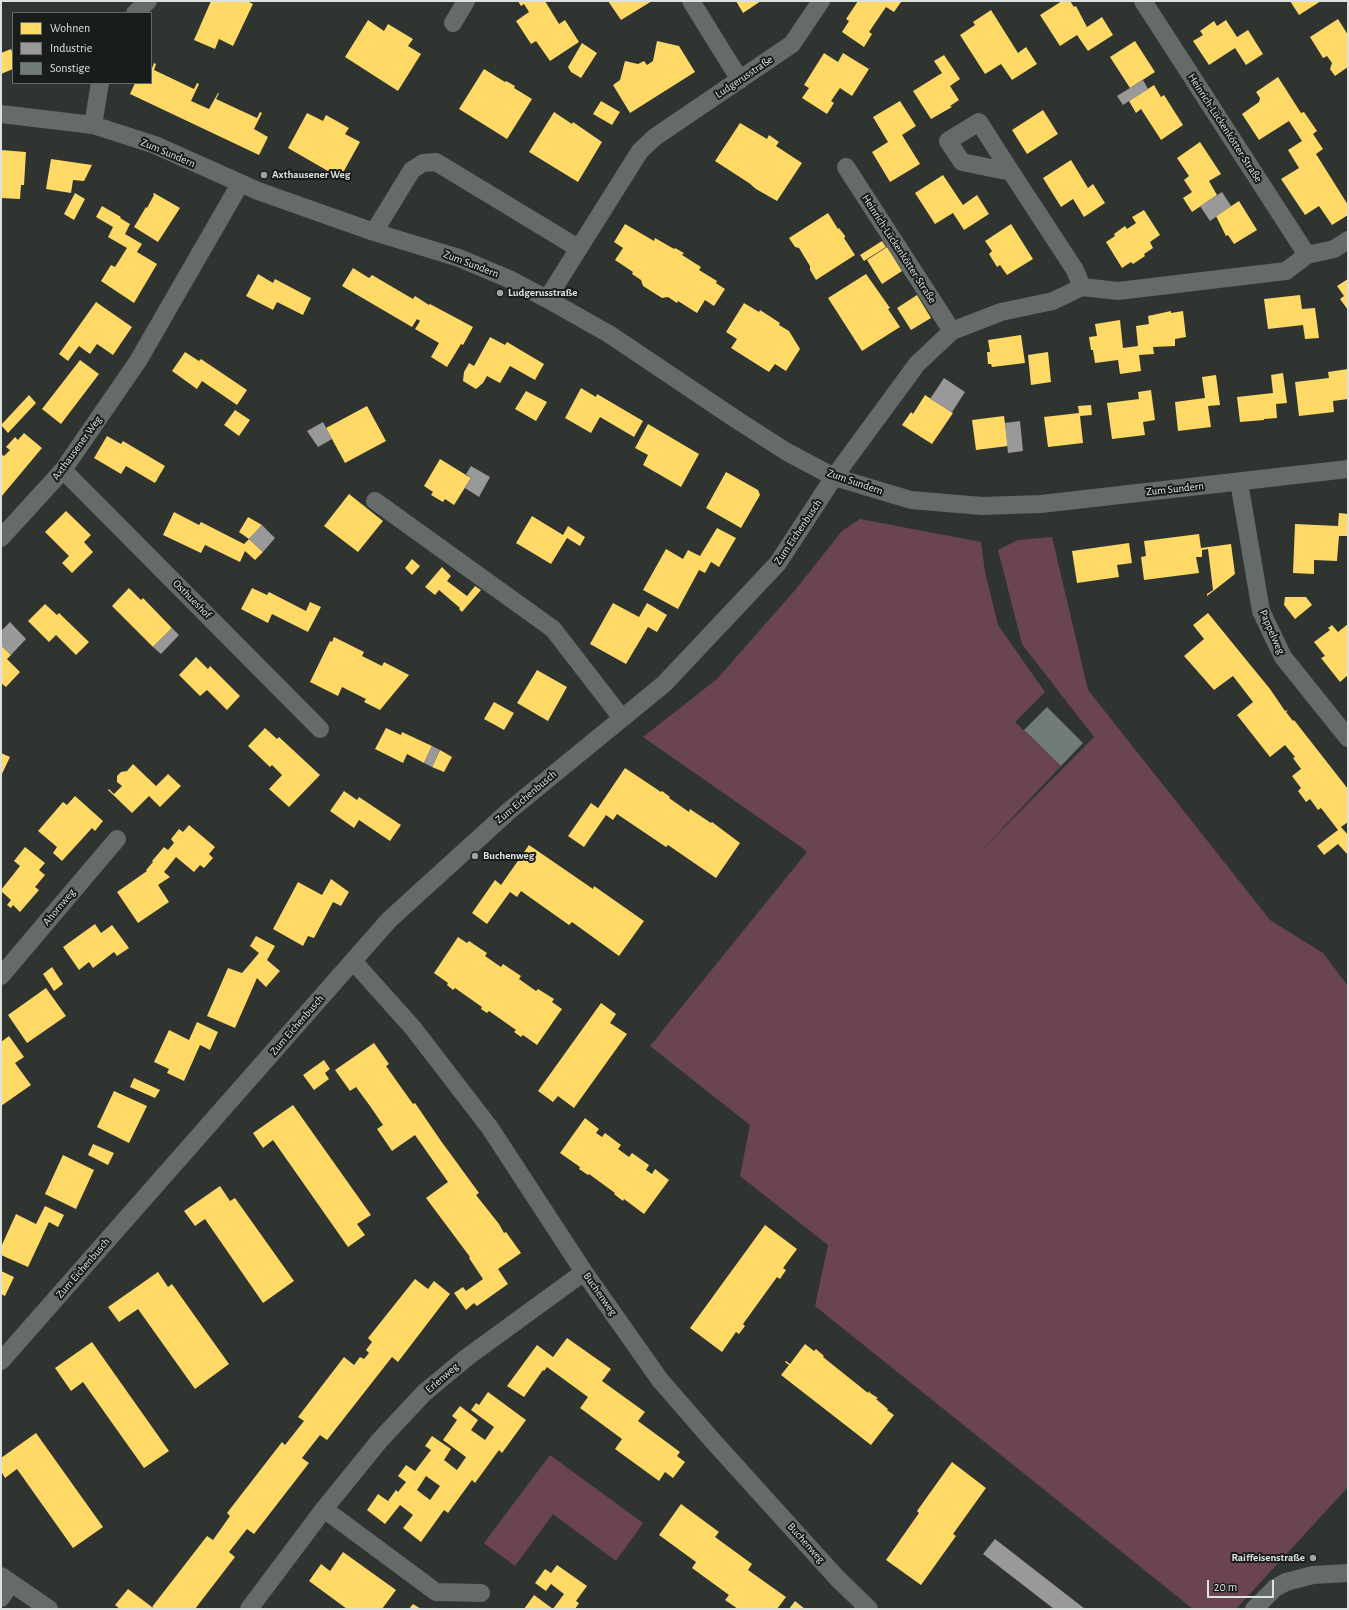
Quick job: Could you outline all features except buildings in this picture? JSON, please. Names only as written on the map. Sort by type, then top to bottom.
[{"type":"street","points":[[136,12],[148,1]]},
{"type":"street","points":[[453,23],[466,1]]},
{"type":"street","points":[[691,1],[740,80]]},
{"type":"street","name":"Ludgerusstraße","points":[[547,299],[640,151],[655,137],[792,44],[821,1]]},
{"type":"street","name":"Heinrich-Lückenkötter-Straße","points":[[1142,1],[1307,255]]},
{"type":"street","points":[[93,125],[100,84]]},
{"type":"street","name":"Zum Sundern","points":[[1,114],[93,125],[155,145],[240,184],[374,232],[459,258],[509,279],[609,334],[786,452],[834,477],[911,500],[982,506],[1041,504],[1348,469]]},
{"type":"street","points":[[374,232],[412,170],[423,163],[436,162],[578,248]]},
{"type":"street","name":"Heinrich-Lückenkötter-Straße","points":[[846,167],[952,331]]},
{"type":"street","points":[[1011,172],[1075,270],[1082,287]]},
{"type":"street","name":"Axthausener Weg","points":[[1,538],[63,470],[138,361],[240,184]]},
{"type":"street","points":[[834,477],[917,364],[952,331],[1001,312],[1053,301],[1082,287],[1118,291],[1286,271],[1307,255],[1334,249],[1348,240]]},
{"type":"street","name":"Osthueshof","points":[[63,470],[320,729]]},
{"type":"street","name":"Zum Eichenbusch","points":[[1,1360],[389,920],[504,815],[664,684],[778,563],[834,477]]},
{"type":"street","name":"Pappelweg","points":[[1239,482],[1261,610],[1283,657],[1348,738]]},
{"type":"street","points":[[375,502],[553,629],[622,718]]},
{"type":"street","name":"Ahornweg","points":[[1,976],[117,839]]},
{"type":"street","name":"Buchenweg","points":[[353,961],[413,1028],[490,1128],[584,1272],[660,1380],[827,1567],[868,1609]]},
{"type":"street","name":"Erlenweg","points":[[250,1609],[324,1509],[380,1440],[424,1393],[466,1358],[584,1272]]},
{"type":"street","points":[[324,1509],[436,1592],[481,1593]]},
{"type":"street","points":[[1254,1609],[1271,1592],[1286,1582],[1314,1575],[1348,1573]]},
{"type":"street","points":[[1,1598],[6,1580],[48,1609]]},
{"type":"shaded area","points":[[860,519],[981,542],[985,572],[998,625],[1045,692],[1015,722],[1061,766],[980,852],[1094,737],[1022,644],[998,550],[1018,540],[1052,537],[1088,690],[1270,920],[1323,953],[1348,986],[1348,1487],[1236,1609],[1193,1609],[815,1306],[828,1245],[740,1176],[750,1125],[650,1046],[807,852],[643,737],[717,679],[796,589],[842,531]]},
{"type":"shaded area","points":[[550,1455],[643,1523],[616,1561],[553,1514],[515,1566],[484,1543]]},
{"type":"place","name":"Axthausener Weg","points":[[264,175]]},
{"type":"place","name":"Ludgerusstraße","points":[[500,293]]},
{"type":"place","name":"Buchenweg","points":[[475,856]]},
{"type":"place","name":"Raiffeisenstraße","points":[[1313,1558]]}]
